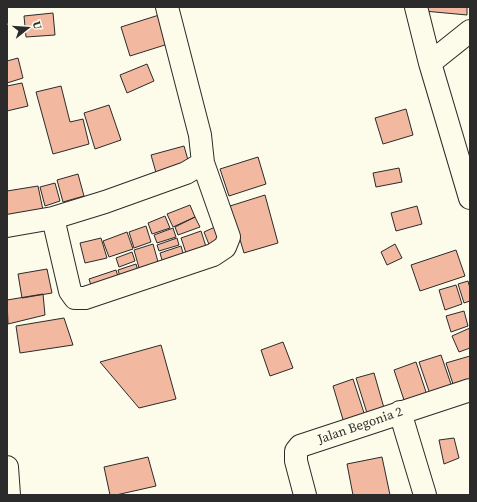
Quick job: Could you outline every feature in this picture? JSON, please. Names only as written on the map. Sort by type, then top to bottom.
[{"type":"street","points":[[53,218],[70,291],[75,298],[85,298],[213,255],[226,247],[229,237],[203,163],[200,136],[167,7]]},
{"type":"street","points":[[416,7],[430,63],[470,198]]},
{"type":"street","points":[[430,63],[470,31]]},
{"type":"street","points":[[7,226],[53,218],[105,202],[186,173],[203,163]]},
{"type":"street","name":"Jalan Begonia 2","points":[[305,495],[296,461],[296,451],[300,446],[470,390]]},
{"type":"street","points":[[400,412],[425,495]]},
{"type":"street","points":[[7,467],[9,495]]},
{"type":"building","points":[[424,7],[467,7],[467,15],[424,11]]},
{"type":"building","points":[[53,13],[55,35],[26,37],[24,16]]},
{"type":"building","points":[[159,15],[168,44],[130,56],[121,27]]},
{"type":"building","points":[[18,58],[23,78],[7,83],[7,61]]},
{"type":"building","points":[[147,64],[154,81],[127,93],[120,75]]},
{"type":"building","points":[[22,83],[28,106],[7,111],[7,86]]},
{"type":"building","points":[[61,86],[70,122],[83,119],[89,144],[53,154],[36,92]]},
{"type":"building","points":[[109,105],[121,140],[95,149],[84,113]]},
{"type":"building","points":[[406,109],[413,135],[383,144],[375,118]]},
{"type":"building","points":[[184,146],[190,167],[157,176],[151,155]]},
{"type":"building","points":[[258,157],[266,184],[229,196],[220,169]]},
{"type":"building","points":[[399,168],[402,182],[376,187],[373,173]]},
{"type":"building","points":[[78,174],[84,196],[63,202],[57,180]]},
{"type":"building","points":[[55,183],[60,201],[45,206],[40,187]]},
{"type":"building","points":[[38,186],[43,210],[7,216],[7,191]]},
{"type":"building","points":[[265,195],[278,243],[244,253],[230,206]]},
{"type":"building","points":[[190,205],[195,217],[173,227],[167,214]]},
{"type":"building","points":[[417,206],[422,224],[396,231],[391,213]]},
{"type":"building","points":[[165,216],[170,228],[152,234],[148,223]]},
{"type":"building","points":[[195,217],[200,227],[178,235],[175,227]]},
{"type":"building","points":[[146,226],[151,242],[134,248],[129,232]]},
{"type":"building","points":[[215,227],[221,245],[212,252],[204,232]]},
{"type":"building","points":[[173,228],[176,237],[157,243],[154,235]]},
{"type":"building","points":[[201,231],[208,253],[188,259],[181,238]]},
{"type":"building","points":[[127,232],[133,249],[109,257],[103,241]]},
{"type":"building","points":[[101,238],[107,258],[85,263],[80,243]]},
{"type":"building","points":[[177,238],[179,245],[159,251],[157,245]]},
{"type":"building","points":[[153,244],[160,269],[141,275],[134,250]]},
{"type":"building","points":[[395,244],[402,258],[387,265],[381,252]]},
{"type":"building","points":[[181,246],[185,260],[164,267],[160,253]]},
{"type":"building","points":[[456,250],[465,276],[420,291],[411,265]]},
{"type":"building","points":[[132,252],[135,261],[119,267],[116,258]]},
{"type":"building","points":[[136,264],[140,278],[122,283],[118,270]]},
{"type":"building","points":[[47,269],[52,293],[22,298],[18,274]]},
{"type":"building","points":[[116,270],[120,283],[93,292],[89,279]]},
{"type":"building","points":[[468,281],[470,288],[470,301],[464,303],[458,284]]},
{"type":"building","points":[[456,285],[462,304],[445,310],[439,290]]},
{"type":"building","points":[[43,294],[45,315],[8,324],[7,300]]},
{"type":"building","points":[[464,311],[468,326],[451,332],[446,316]]},
{"type":"building","points":[[64,318],[73,345],[20,353],[16,326]]},
{"type":"building","points":[[470,328],[470,348],[459,352],[452,336]]},
{"type":"building","points":[[283,342],[293,368],[270,376],[261,350]]},
{"type":"building","points":[[161,345],[176,399],[139,408],[100,362]]},
{"type":"building","points":[[441,355],[453,390],[431,397],[419,362]]},
{"type":"building","points":[[470,356],[470,385],[455,390],[446,363]]},
{"type":"building","points":[[416,362],[427,395],[405,403],[394,370]]},
{"type":"building","points":[[374,373],[384,408],[367,413],[356,378]]},
{"type":"building","points":[[353,379],[365,416],[344,423],[333,386]]},
{"type":"building","points":[[454,438],[459,458],[444,464],[439,440]]},
{"type":"building","points":[[148,457],[156,486],[110,495],[104,467]]},
{"type":"building","points":[[382,457],[390,495],[353,495],[347,464]]}]
